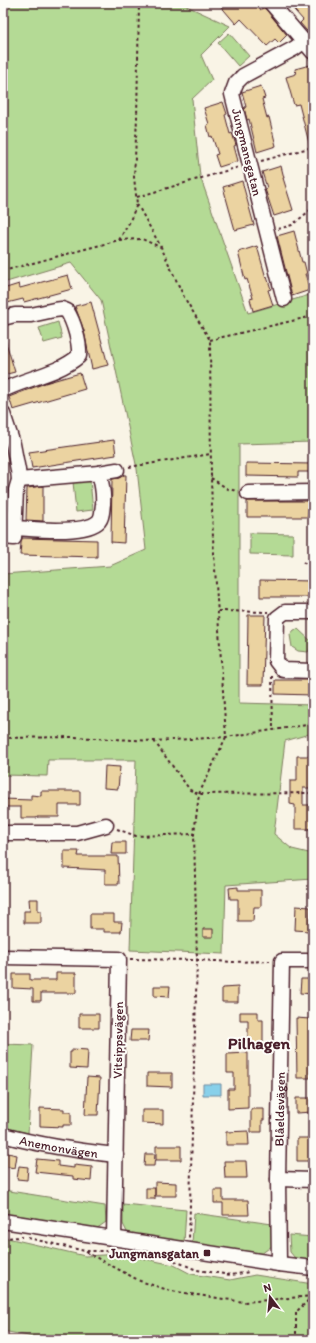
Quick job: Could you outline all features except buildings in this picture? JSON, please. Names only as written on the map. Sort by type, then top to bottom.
[{"type":"street","name":"Jungmansgatan","points":[[271,3],[309,46]]},
{"type":"street","name":"Jungmansgatan","points":[[284,299],[232,94],[236,83],[243,76],[295,48],[309,46]]},
{"type":"street","points":[[3,318],[62,309],[67,311],[71,317],[80,349],[79,356],[74,361],[41,376],[3,390]]},
{"type":"street","points":[[3,414],[13,444],[19,480],[16,490],[14,538],[3,538]]},
{"type":"street","points":[[19,480],[117,470]]},
{"type":"street","points":[[14,528],[76,530],[90,527],[99,521],[102,515],[104,495],[98,473]]},
{"type":"street","points":[[248,493],[313,492]]},
{"type":"street","points":[[313,612],[285,612],[277,618],[276,661],[283,670],[313,671]]},
{"type":"street","points":[[3,833],[77,833],[106,825]]},
{"type":"street","points":[[3,957],[119,959]]},
{"type":"street","name":"Vitsippsvägen","points":[[113,1244],[119,959]]},
{"type":"street","points":[[282,961],[313,961]]},
{"type":"street","name":"Blåeldsvägen","points":[[279,1264],[278,1179],[282,961]]},
{"type":"street","name":"Anemonvägen","points":[[3,1135],[65,1148],[116,1155]]},
{"type":"street","points":[[278,1179],[313,1180]]},
{"type":"street","points":[[3,1221],[113,1244],[188,1250],[313,1268]]},
{"type":"path","points":[[119,240],[129,223],[137,204],[134,177],[137,118],[139,3]]},
{"type":"path","points":[[137,197],[313,147]]},
{"type":"path","points":[[137,204],[161,247],[184,297],[210,340],[211,478],[226,737],[199,794],[194,834],[197,960],[188,1250]]},
{"type":"path","points":[[267,233],[292,225],[313,208]]},
{"type":"path","points":[[3,271],[119,240],[142,239],[161,247]]},
{"type":"path","points":[[210,340],[313,316]]},
{"type":"path","points":[[117,470],[211,454]]},
{"type":"path","points":[[211,478],[228,489],[248,493]]},
{"type":"path","points":[[303,562],[313,569]]},
{"type":"path","points":[[218,611],[285,612]]},
{"type":"path","points":[[274,729],[272,675],[281,667]]},
{"type":"path","points":[[3,738],[74,737],[154,741],[226,737],[313,724]]},
{"type":"path","points":[[154,741],[190,790],[199,794],[313,793]]},
{"type":"path","points":[[106,825],[136,836],[194,834]]},
{"type":"path","points":[[119,959],[233,962],[282,961]]},
{"type":"path","points":[[9,1234],[85,1251],[140,1281],[171,1291],[244,1302],[313,1296]]},
{"type":"path","points":[[3,1238],[22,1237]]},
{"type":"path","points":[[85,1251],[113,1244]]},
{"type":"path","points":[[169,1260],[176,1261],[197,1270],[231,1275],[255,1272]]},
{"type":"path","points":[[296,1340],[296,1312],[313,1296]]},
{"type":"green space","points":[[3,3],[180,3],[230,26],[201,55],[212,80],[192,99],[200,176],[248,313],[313,294],[313,442],[239,444],[239,703],[313,705],[313,733],[285,741],[274,834],[292,849],[313,854],[313,879],[226,885],[224,954],[130,950],[136,760],[48,760],[47,776],[3,775],[3,574],[110,566],[146,550],[137,469],[101,300],[71,263],[3,283]]},
{"type":"green space","points":[[229,33],[249,56],[238,66],[218,43]]},
{"type":"green space","points":[[58,322],[62,338],[44,343],[39,328]]},
{"type":"green space","points":[[90,481],[93,510],[76,512],[73,482]]},
{"type":"green space","points":[[250,533],[293,534],[293,555],[250,554]]},
{"type":"green space","points":[[298,629],[313,643],[308,652],[298,651],[292,647],[290,635],[294,630]]},
{"type":"green space","points":[[3,1044],[33,1045],[28,1133],[3,1128]]},
{"type":"green space","points":[[3,1190],[105,1206],[106,1222],[96,1229],[3,1214]]},
{"type":"green space","points":[[123,1204],[186,1210],[184,1243],[128,1234],[123,1224]]},
{"type":"green space","points":[[194,1213],[272,1224],[272,1246],[261,1254],[192,1244]]},
{"type":"green space","points":[[289,1235],[313,1237],[313,1261],[295,1258],[290,1252]]},
{"type":"green space","points":[[3,1237],[85,1256],[121,1254],[174,1265],[191,1274],[230,1280],[255,1275],[313,1284],[313,1340],[49,1340],[3,1331]]},
{"type":"water","points":[[203,1084],[221,1084],[221,1095],[203,1095]]},
{"type":"place","name":"Jungmansgatan","points":[[207,1253]]},
{"type":"district","name":"Pilhagen","points":[[259,1043]]}]
